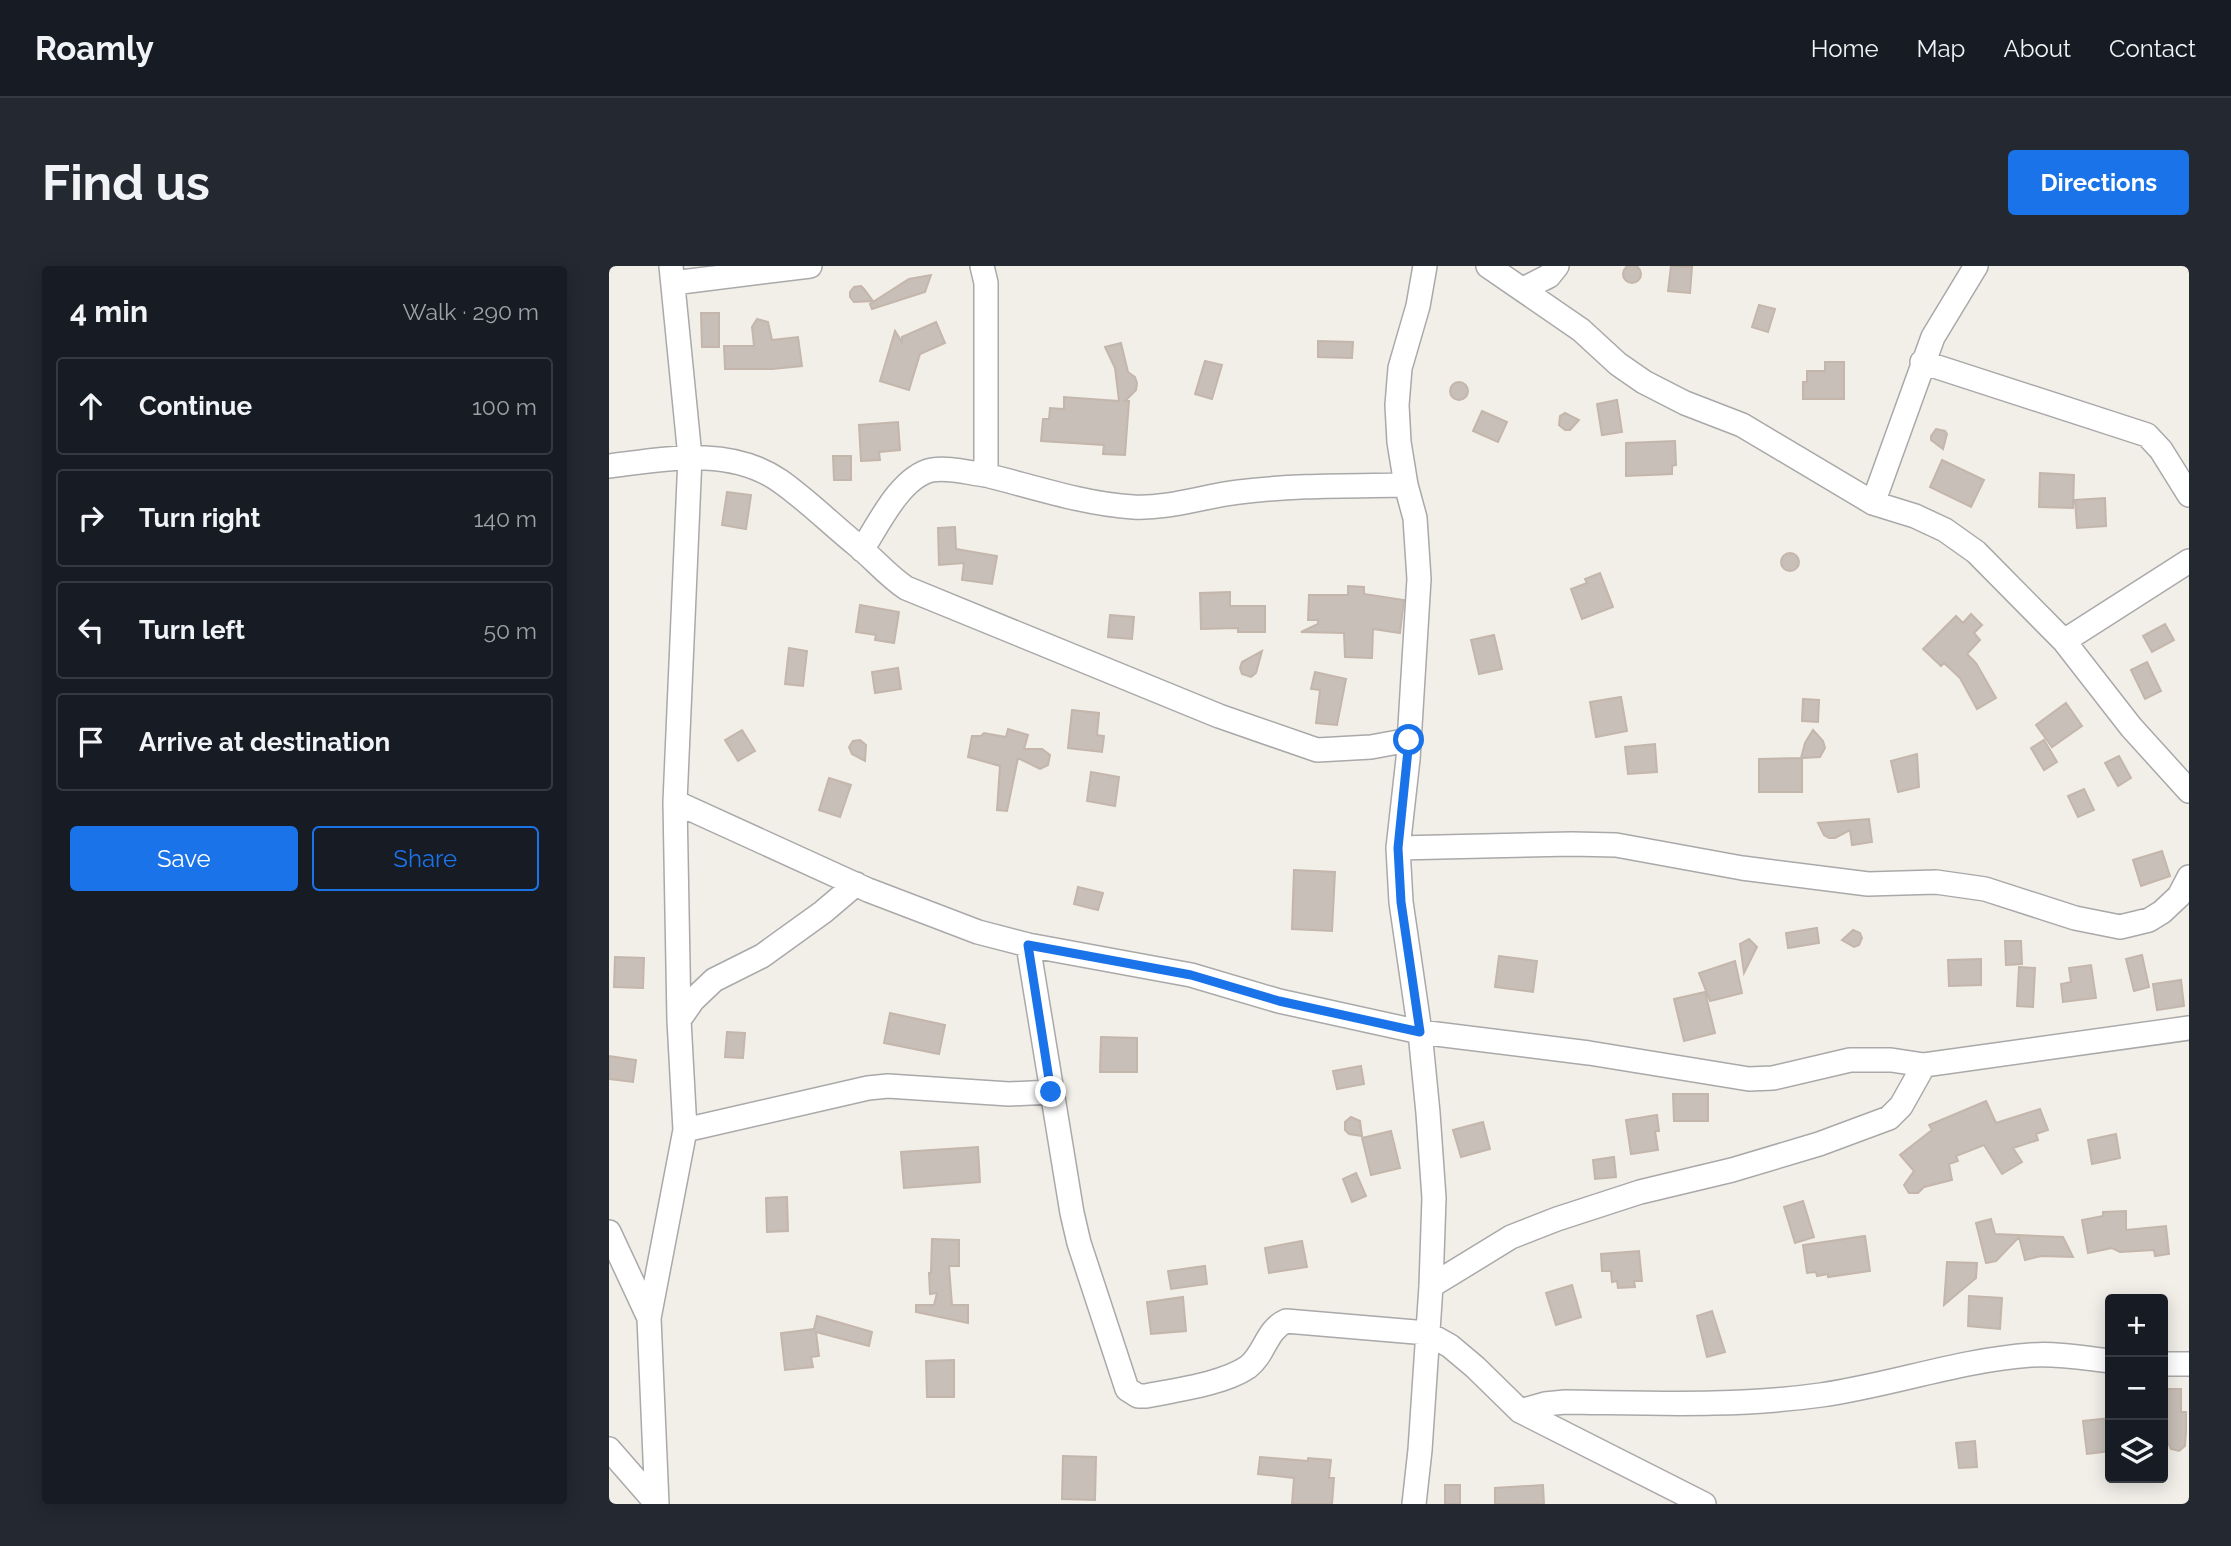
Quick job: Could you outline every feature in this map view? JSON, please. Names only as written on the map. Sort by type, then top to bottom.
[{"type":"street","points":[[609,1450],[657,1504],[649,1318],[685,1130],[679,1020],[675,802],[690,457],[672,274],[810,266]]},
{"type":"street","points":[[982,266],[986,283],[986,475]]},
{"type":"street","points":[[1414,1504],[1431,1286],[1434,1198],[1420,1032],[1401,902],[1398,848],[1409,740],[1419,579],[1415,518],[1399,442],[1397,405],[1400,368],[1418,306],[1425,266]]},
{"type":"street","points":[[1488,266],[1581,330],[1618,364],[1644,382],[1742,425],[1873,502],[1915,516],[1945,530],[1976,552],[2064,641],[2131,727],[2189,791]]},
{"type":"street","points":[[1523,289],[1549,276],[1557,266]]},
{"type":"street","points":[[1873,502],[1933,337],[1976,266]]},
{"type":"street","points":[[1923,362],[2147,435],[2161,450],[2189,495]]},
{"type":"street","points":[[609,466],[690,457],[738,463],[780,481],[906,588],[1232,720],[1317,750],[1371,747],[1409,740]]},
{"type":"street","points":[[862,550],[897,496],[917,476],[931,470],[986,475],[1091,500],[1136,507],[1159,506],[1238,492],[1406,485]]},
{"type":"street","points":[[2064,641],[2189,561]]},
{"type":"street","points":[[675,802],[856,884],[978,932],[1028,945],[1191,975],[1279,1001],[1420,1032],[1590,1053],[1749,1079],[1773,1078],[1850,1060],[1891,1060],[1924,1065],[2189,1028]]},
{"type":"street","points":[[1398,848],[1616,845],[1742,868],[1868,884],[1936,883],[1985,889],[2075,918],[2120,927],[2149,920],[2162,912],[2179,896],[2189,877]]},
{"type":"street","points":[[679,1020],[693,1000],[714,980],[780,944],[856,884]]},
{"type":"street","points":[[1028,945],[1051,1092],[1079,1243],[1127,1389],[1146,1396],[1233,1374],[1248,1366],[1262,1353],[1272,1330],[1286,1321],[1427,1333],[1450,1346],[1520,1411],[1704,1504]]},
{"type":"street","points":[[1431,1286],[1511,1237],[1557,1219],[1640,1192],[1732,1170],[1819,1144],[1889,1118],[1901,1105],[1924,1065]]},
{"type":"street","points":[[685,1130],[868,1088],[888,1086],[1009,1094],[1051,1092]]},
{"type":"street","points":[[609,1232],[649,1318]]},
{"type":"street","points":[[1520,1411],[1565,1402],[1772,1401],[1873,1386],[1979,1363],[2032,1355],[2105,1360]]},
{"type":"street","points":[[2168,1364],[2189,1364]]},
{"type":"building","points":[[1632,265],[1638,268],[1641,274],[1638,280],[1632,283],[1626,280],[1623,274],[1626,268]]},
{"type":"building","points":[[1671,266],[1692,267],[1690,293],[1668,291]]},
{"type":"building","points":[[931,275],[925,292],[872,309],[870,304],[909,279]]},
{"type":"building","points":[[861,286],[873,301],[854,302],[850,297],[854,287]]},
{"type":"building","points":[[1759,305],[1775,309],[1768,332],[1752,327]]},
{"type":"building","points":[[701,313],[719,313],[719,347],[702,347]]},
{"type":"building","points":[[757,319],[768,322],[772,340],[798,337],[802,366],[725,369],[724,346],[754,346],[752,327]]},
{"type":"building","points":[[936,322],[945,343],[920,354],[909,390],[880,381],[895,331],[902,342],[902,337]]},
{"type":"building","points":[[1318,341],[1353,342],[1352,358],[1318,357]]},
{"type":"building","points":[[1121,343],[1128,372],[1135,377],[1137,383],[1136,390],[1125,401],[1129,401],[1125,455],[1103,454],[1104,445],[1041,441],[1043,419],[1049,419],[1050,408],[1064,409],[1064,397],[1119,401],[1115,368],[1105,347]]},
{"type":"building","points":[[1205,361],[1222,365],[1212,399],[1195,394]]},
{"type":"building","points":[[1825,362],[1844,362],[1844,399],[1803,399],[1803,382],[1807,382],[1807,371],[1825,371]]},
{"type":"building","points":[[1459,382],[1465,385],[1468,391],[1465,397],[1459,400],[1453,397],[1450,391],[1453,385]]},
{"type":"building","points":[[1617,400],[1622,432],[1602,435],[1597,404]]},
{"type":"building","points":[[1482,411],[1507,422],[1498,442],[1473,431]]},
{"type":"building","points":[[1565,413],[1579,420],[1570,430],[1559,425],[1560,416]]},
{"type":"building","points":[[898,422],[900,450],[879,452],[880,460],[861,461],[859,425]]},
{"type":"building","points":[[1936,429],[1947,434],[1943,449],[1931,440]]},
{"type":"building","points":[[1675,441],[1676,465],[1672,466],[1672,474],[1626,476],[1626,443]]},
{"type":"building","points":[[833,456],[851,456],[851,480],[834,480]]},
{"type":"building","points":[[1942,460],[1984,480],[1971,507],[1930,487]]},
{"type":"building","points":[[2040,473],[2074,475],[2073,508],[2039,507]]},
{"type":"building","points":[[727,492],[751,495],[746,529],[722,525]]},
{"type":"building","points":[[2105,498],[2106,526],[2077,528],[2075,500]]},
{"type":"building","points":[[955,527],[956,549],[997,556],[992,584],[962,580],[964,563],[939,565],[938,528]]},
{"type":"building","points":[[1790,553],[1796,556],[1799,562],[1796,568],[1790,571],[1784,568],[1781,562],[1784,556]]},
{"type":"building","points":[[1600,573],[1613,607],[1582,619],[1571,589],[1587,583],[1585,579]]},
{"type":"building","points":[[1348,586],[1364,587],[1364,594],[1404,600],[1400,633],[1373,629],[1372,658],[1345,657],[1344,633],[1301,632],[1318,624],[1318,620],[1308,620],[1309,595],[1348,595]]},
{"type":"building","points":[[1230,592],[1230,606],[1265,606],[1265,632],[1238,632],[1238,628],[1201,629],[1200,593]]},
{"type":"building","points":[[860,605],[899,612],[894,643],[875,640],[876,635],[856,632]]},
{"type":"building","points":[[1971,614],[1982,625],[1974,633],[1980,640],[1967,654],[1976,663],[1996,698],[1977,709],[1960,678],[1944,663],[1941,666],[1923,649],[1956,616],[1963,623]]},
{"type":"building","points":[[1110,615],[1134,617],[1132,639],[1108,637]]},
{"type":"building","points":[[2165,624],[2174,640],[2152,652],[2143,636]]},
{"type":"building","points":[[1494,635],[1502,669],[1479,674],[1471,640]]},
{"type":"building","points":[[789,648],[807,651],[803,686],[785,684]]},
{"type":"building","points":[[1262,651],[1256,673],[1251,677],[1242,674],[1242,662]]},
{"type":"building","points":[[2147,662],[2161,691],[2145,699],[2131,670]]},
{"type":"building","points":[[898,668],[901,689],[875,693],[872,672]]},
{"type":"building","points":[[1315,672],[1346,679],[1337,725],[1316,723],[1320,690],[1311,689]]},
{"type":"building","points":[[1621,697],[1627,731],[1596,737],[1590,702]]},
{"type":"building","points":[[1803,699],[1819,700],[1818,722],[1802,721]]},
{"type":"building","points":[[2066,703],[2082,726],[2052,747],[2036,725]]},
{"type":"building","points":[[1072,710],[1099,713],[1097,735],[1104,736],[1102,752],[1068,748]]},
{"type":"building","points":[[1008,729],[1028,735],[1024,749],[1042,749],[1050,755],[1048,765],[1040,769],[1018,758],[1007,811],[997,810],[1000,766],[968,757],[972,736],[981,736],[984,733],[1006,737]]},
{"type":"building","points":[[742,730],[755,751],[738,761],[725,740]]},
{"type":"building","points":[[1813,730],[1823,741],[1825,748],[1820,757],[1802,758],[1802,792],[1759,792],[1759,759],[1801,758],[1805,743]]},
{"type":"building","points":[[860,740],[866,745],[865,761],[852,754],[849,747],[853,741]]},
{"type":"building","points":[[2044,740],[2057,762],[2044,770],[2031,748]]},
{"type":"building","points":[[1655,744],[1657,772],[1628,774],[1625,747]]},
{"type":"building","points":[[1917,754],[1919,787],[1898,792],[1891,761]]},
{"type":"building","points":[[2119,756],[2131,778],[2118,786],[2105,763]]},
{"type":"building","points":[[1091,772],[1119,777],[1115,806],[1087,801]]},
{"type":"building","points":[[829,778],[851,785],[840,817],[819,810]]},
{"type":"building","points":[[2084,789],[2094,810],[2078,817],[2068,796]]},
{"type":"building","points":[[1869,819],[1872,842],[1852,845],[1850,830],[1835,838],[1829,838],[1824,835],[1818,823]]},
{"type":"building","points":[[2162,851],[2170,876],[2141,886],[2133,860]]},
{"type":"building","points":[[1294,870],[1335,872],[1332,931],[1292,929]]},
{"type":"building","points":[[1078,887],[1103,893],[1098,910],[1074,904]]},
{"type":"building","points":[[1817,928],[1819,943],[1788,948],[1786,933]]},
{"type":"building","points":[[1853,930],[1860,933],[1862,938],[1859,945],[1854,947],[1842,940]]},
{"type":"building","points":[[1749,939],[1757,947],[1744,973],[1740,944]]},
{"type":"building","points":[[2005,941],[2021,941],[2022,964],[2006,965]]},
{"type":"building","points":[[2142,955],[2149,987],[2134,991],[2126,959]]},
{"type":"building","points":[[1499,956],[1537,961],[1533,992],[1495,987]]},
{"type":"building","points":[[615,957],[644,958],[643,988],[614,987]]},
{"type":"building","points":[[1981,959],[1981,985],[1949,986],[1948,960]]},
{"type":"building","points":[[1735,961],[1742,993],[1710,1001],[1699,973]]},
{"type":"building","points":[[2091,965],[2096,998],[2063,1002],[2061,984],[2071,982],[2069,968]]},
{"type":"building","points":[[2019,967],[2035,968],[2033,1007],[2017,1006]]},
{"type":"building","points":[[2181,980],[2184,1006],[2157,1010],[2153,984]]},
{"type":"building","points":[[1705,992],[1715,1033],[1684,1041],[1674,999]]},
{"type":"building","points":[[890,1013],[945,1025],[939,1054],[884,1043]]},
{"type":"building","points":[[727,1032],[745,1033],[743,1058],[725,1057]]},
{"type":"building","points":[[1101,1037],[1137,1038],[1137,1072],[1100,1072]]},
{"type":"building","points":[[609,1056],[636,1060],[633,1082],[609,1079]]},
{"type":"building","points":[[1361,1066],[1364,1084],[1337,1089],[1333,1071]]},
{"type":"building","points":[[1673,1094],[1708,1094],[1708,1121],[1674,1121]]},
{"type":"building","points":[[1986,1101],[1996,1123],[2040,1109],[2048,1130],[2036,1134],[2038,1140],[2013,1148],[2022,1162],[2002,1174],[1984,1145],[1956,1156],[1958,1161],[1949,1164],[1952,1180],[1924,1187],[1918,1193],[1909,1193],[1904,1185],[1914,1171],[1900,1155],[1932,1130],[1929,1125]]},
{"type":"building","points":[[1657,1115],[1659,1131],[1655,1131],[1658,1150],[1631,1154],[1626,1120]]},
{"type":"building","points":[[1351,1117],[1360,1121],[1362,1136],[1349,1134],[1345,1130],[1345,1122]]},
{"type":"building","points":[[1483,1122],[1490,1149],[1461,1157],[1453,1130]]},
{"type":"building","points":[[1391,1131],[1400,1168],[1371,1175],[1362,1138]]},
{"type":"building","points":[[2116,1134],[2120,1158],[2092,1164],[2088,1140]]},
{"type":"building","points":[[978,1147],[980,1182],[904,1188],[901,1152]]},
{"type":"building","points":[[1614,1157],[1616,1177],[1595,1179],[1593,1160]]},
{"type":"building","points":[[1356,1173],[1366,1196],[1352,1202],[1343,1179]]},
{"type":"building","points":[[787,1197],[788,1231],[767,1232],[766,1198]]},
{"type":"building","points":[[1803,1201],[1814,1237],[1795,1243],[1784,1207]]},
{"type":"building","points":[[2126,1211],[2126,1230],[2166,1226],[2169,1254],[2155,1256],[2154,1250],[2120,1252],[2112,1248],[2088,1253],[2082,1220],[2103,1216],[2103,1212]]},
{"type":"building","points":[[1991,1219],[1995,1234],[2063,1237],[2073,1257],[2041,1256],[2025,1260],[2019,1237],[1996,1261],[1986,1263],[1976,1223]]},
{"type":"building","points":[[1865,1236],[1870,1271],[1828,1277],[1828,1274],[1817,1276],[1816,1272],[1807,1273],[1803,1245]]},
{"type":"building","points":[[932,1239],[959,1240],[959,1266],[949,1266],[952,1305],[968,1305],[968,1323],[916,1312],[916,1305],[934,1305],[937,1293],[930,1294]]},
{"type":"building","points":[[1302,1241],[1307,1267],[1269,1273],[1265,1248]]},
{"type":"building","points":[[1639,1251],[1642,1281],[1634,1281],[1635,1287],[1618,1288],[1617,1281],[1612,1282],[1611,1271],[1602,1271],[1601,1254]]},
{"type":"building","points":[[1947,1262],[1977,1263],[1976,1278],[1944,1305]]},
{"type":"building","points":[[1205,1266],[1207,1284],[1171,1289],[1168,1271]]},
{"type":"building","points":[[1572,1285],[1581,1317],[1556,1325],[1546,1293]]},
{"type":"building","points":[[1969,1296],[2002,1298],[2000,1329],[1968,1326]]},
{"type":"building","points":[[1183,1297],[1186,1331],[1151,1334],[1147,1302]]},
{"type":"building","points":[[1712,1311],[1725,1352],[1707,1357],[1697,1316]]},
{"type":"building","points":[[817,1316],[872,1332],[869,1346],[816,1332],[819,1356],[811,1357],[813,1367],[785,1370],[781,1333],[814,1329]]},
{"type":"building","points":[[954,1360],[954,1397],[927,1397],[926,1361]]},
{"type":"building","points":[[2168,1389],[2181,1389],[2181,1412],[2186,1412],[2185,1446],[2179,1451],[2171,1449],[2168,1443]]},
{"type":"building","points":[[2105,1419],[2105,1452],[2087,1454],[2083,1421]]},
{"type":"building","points":[[1975,1441],[1977,1467],[1959,1468],[1956,1443]]},
{"type":"building","points":[[1063,1456],[1096,1457],[1095,1500],[1062,1499]]},
{"type":"building","points":[[1260,1457],[1331,1460],[1329,1478],[1334,1478],[1332,1504],[1292,1504],[1294,1478],[1258,1474]]},
{"type":"building","points":[[1445,1485],[1460,1485],[1460,1504],[1445,1504]]},
{"type":"building","points":[[1543,1485],[1544,1504],[1495,1504],[1495,1488]]},
{"type":"route","points":[[1051,1092],[1028,945],[1191,975],[1279,1001],[1420,1032],[1401,902],[1398,848],[1409,740]]}]
